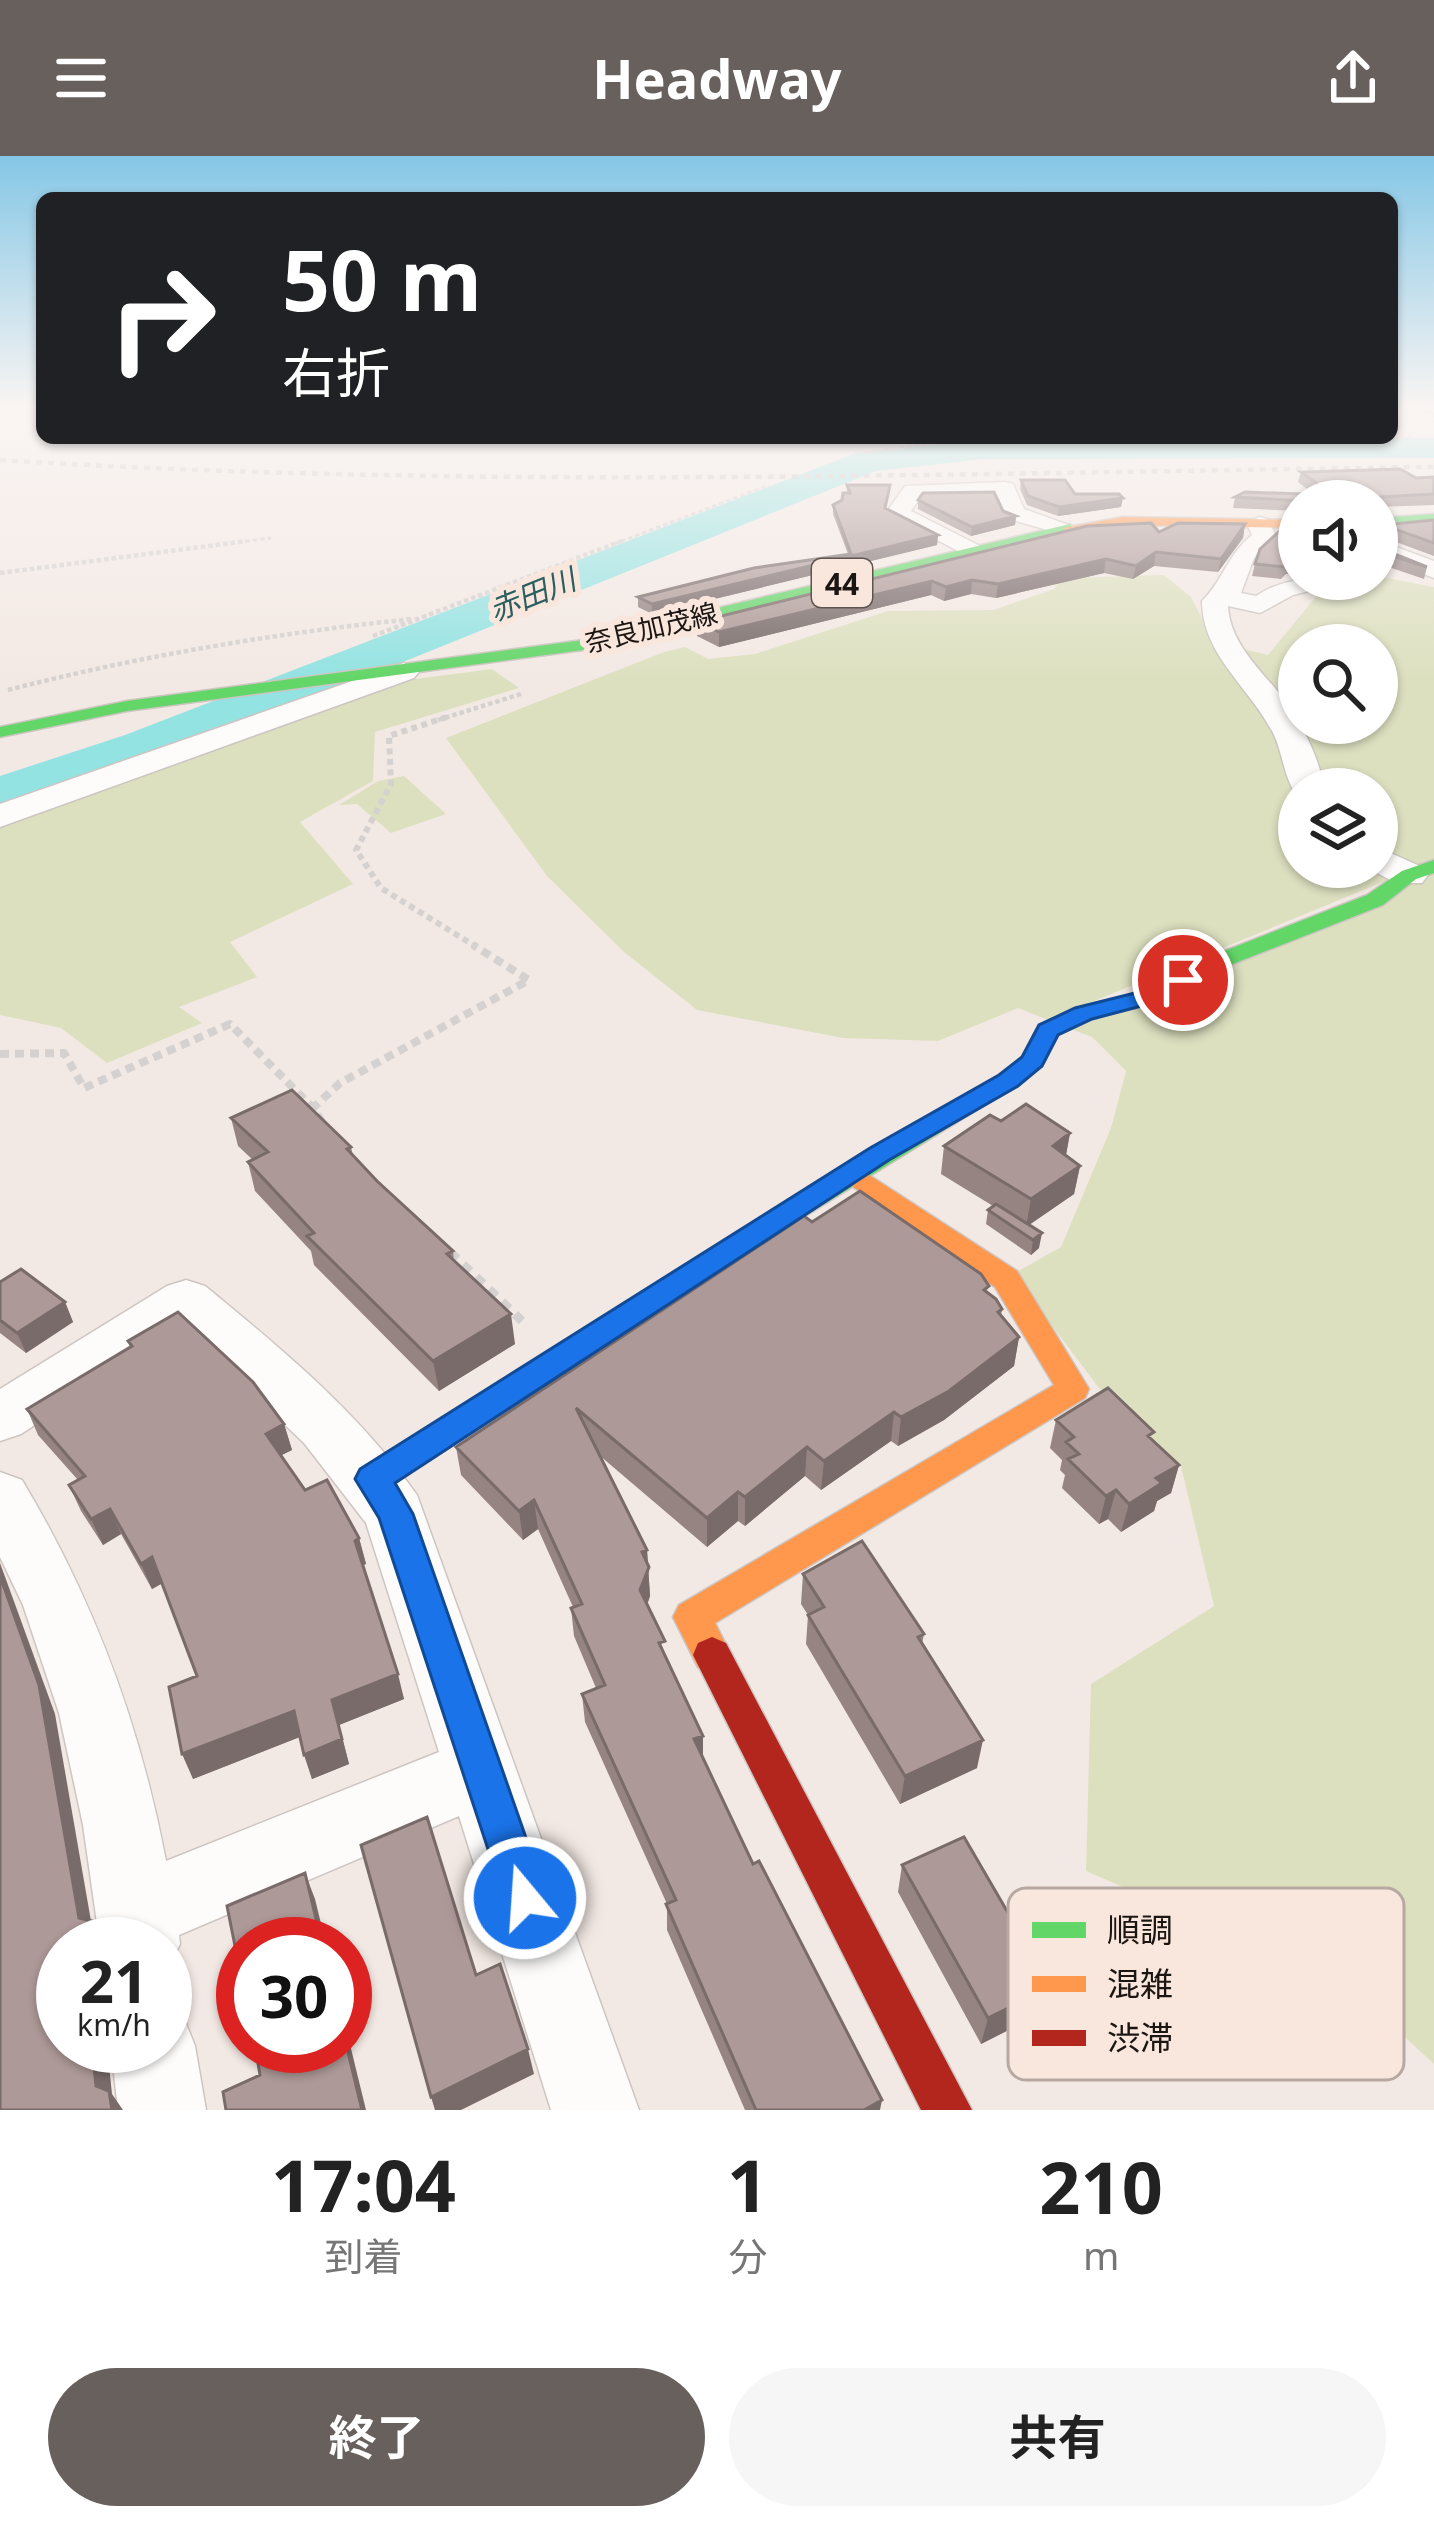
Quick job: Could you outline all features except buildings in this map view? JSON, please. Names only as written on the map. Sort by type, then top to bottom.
[{"type":"main road","name":"奈良加茂線","points":[[0,732],[96,710],[517,656],[670,625],[1068,529],[1123,521],[1278,524]]},
{"type":"main road","points":[[1398,522],[1428,521]]},
{"type":"main road","points":[[373,1479],[852,1173],[1008,1080],[1033,1061],[1048,1030],[1084,1014],[1159,994],[1247,947],[1375,900],[1407,866]]},
{"type":"main road","points":[[852,1173],[1006,1279],[1073,1389],[692,1617],[947,2110]]},
{"type":"street","points":[[909,497],[898,513],[975,553]]},
{"type":"street","points":[[1008,497],[1014,513],[1068,529]]},
{"type":"street","points":[[1226,597],[1243,555],[1265,537],[1259,524]]},
{"type":"street","points":[[1398,530],[1434,543]]},
{"type":"street","points":[[1398,555],[1434,570]]},
{"type":"street","points":[[1398,575],[1434,583]]},
{"type":"street","points":[[1278,593],[1260,605],[1226,597],[1215,602],[1214,622],[1226,646],[1279,715],[1304,768]]},
{"type":"street","points":[[0,816],[395,673]]},
{"type":"street","points":[[0,1418],[185,1300],[251,1354],[373,1479],[395,1514],[595,2110]]},
{"type":"street","points":[[0,1498],[61,1607],[93,1694],[118,1795],[136,1917]]},
{"type":"street","points":[[164,1917],[483,1770]]},
{"type":"street","points":[[156,2073],[161,2110]]},
{"type":"path","points":[[355,643],[738,497]]},
{"type":"path","points":[[0,573],[271,538]]},
{"type":"path","points":[[0,693],[75,673],[316,629],[420,619]]},
{"type":"path","points":[[313,1108],[340,1083],[529,980],[381,888],[356,850],[391,784],[389,736],[535,690]]},
{"type":"path","points":[[0,1054],[64,1053],[84,1088],[230,1024],[313,1108],[331,1136]]},
{"type":"path","points":[[446,1248],[561,1359]]},
{"type":"green space","points":[[1164,575],[1191,597],[1214,642],[1268,655],[1278,643],[1278,744],[1398,744],[1398,624],[1294,624],[1313,600],[1398,600],[1398,580],[1434,587],[1434,861],[1398,876],[1398,768],[1278,768],[1278,888],[1368,888],[1048,1020],[1018,1008],[938,1041],[843,1038],[697,1010],[624,952],[547,876],[446,738],[664,652],[685,647],[708,659],[755,654],[888,611],[994,610],[1054,589],[1061,578]]},
{"type":"green space","points":[[492,669],[519,688],[375,732],[373,781],[300,822],[353,884],[230,942],[257,977],[179,1007],[202,1023],[107,1063],[61,1028],[0,1015],[0,815],[347,688]]},
{"type":"green space","points":[[404,776],[446,814],[391,833],[357,804],[339,805],[378,781]]},
{"type":"green space","points":[[1434,872],[1434,2064],[1404,2036],[1404,1888],[1125,1888],[1086,1871],[1091,1684],[1214,1606],[1181,1466],[1099,1388],[1013,1274],[1061,1247],[1111,1128],[1126,1071],[1092,1037],[1068,1028]]},
{"type":"waterway","name":"赤田川","points":[[0,795],[144,747],[777,497]]},
{"type":"traffic: fast","points":[[1398,521],[1434,518]]},
{"type":"traffic: fast","points":[[0,732],[127,706],[583,645],[1070,528]]},
{"type":"traffic: fast","points":[[782,1217],[1008,1080],[1033,1061],[1048,1030],[1084,1014],[1159,994],[1207,966],[1375,900],[1409,875],[1434,866]]},
{"type":"traffic: slow","points":[[1070,528],[1123,521],[1278,524]]},
{"type":"traffic: slow","points":[[712,1655],[692,1617],[1073,1389],[1006,1279],[852,1173]]},
{"type":"traffic: jam","points":[[373,1479],[782,1217]]},
{"type":"traffic: jam","points":[[712,1655],[947,2110]]},
{"type":"route","points":[[525,1898],[395,1514],[373,1479],[880,1154],[1008,1080],[1033,1061],[1048,1030],[1084,1014],[1159,994],[1183,980]]}]
